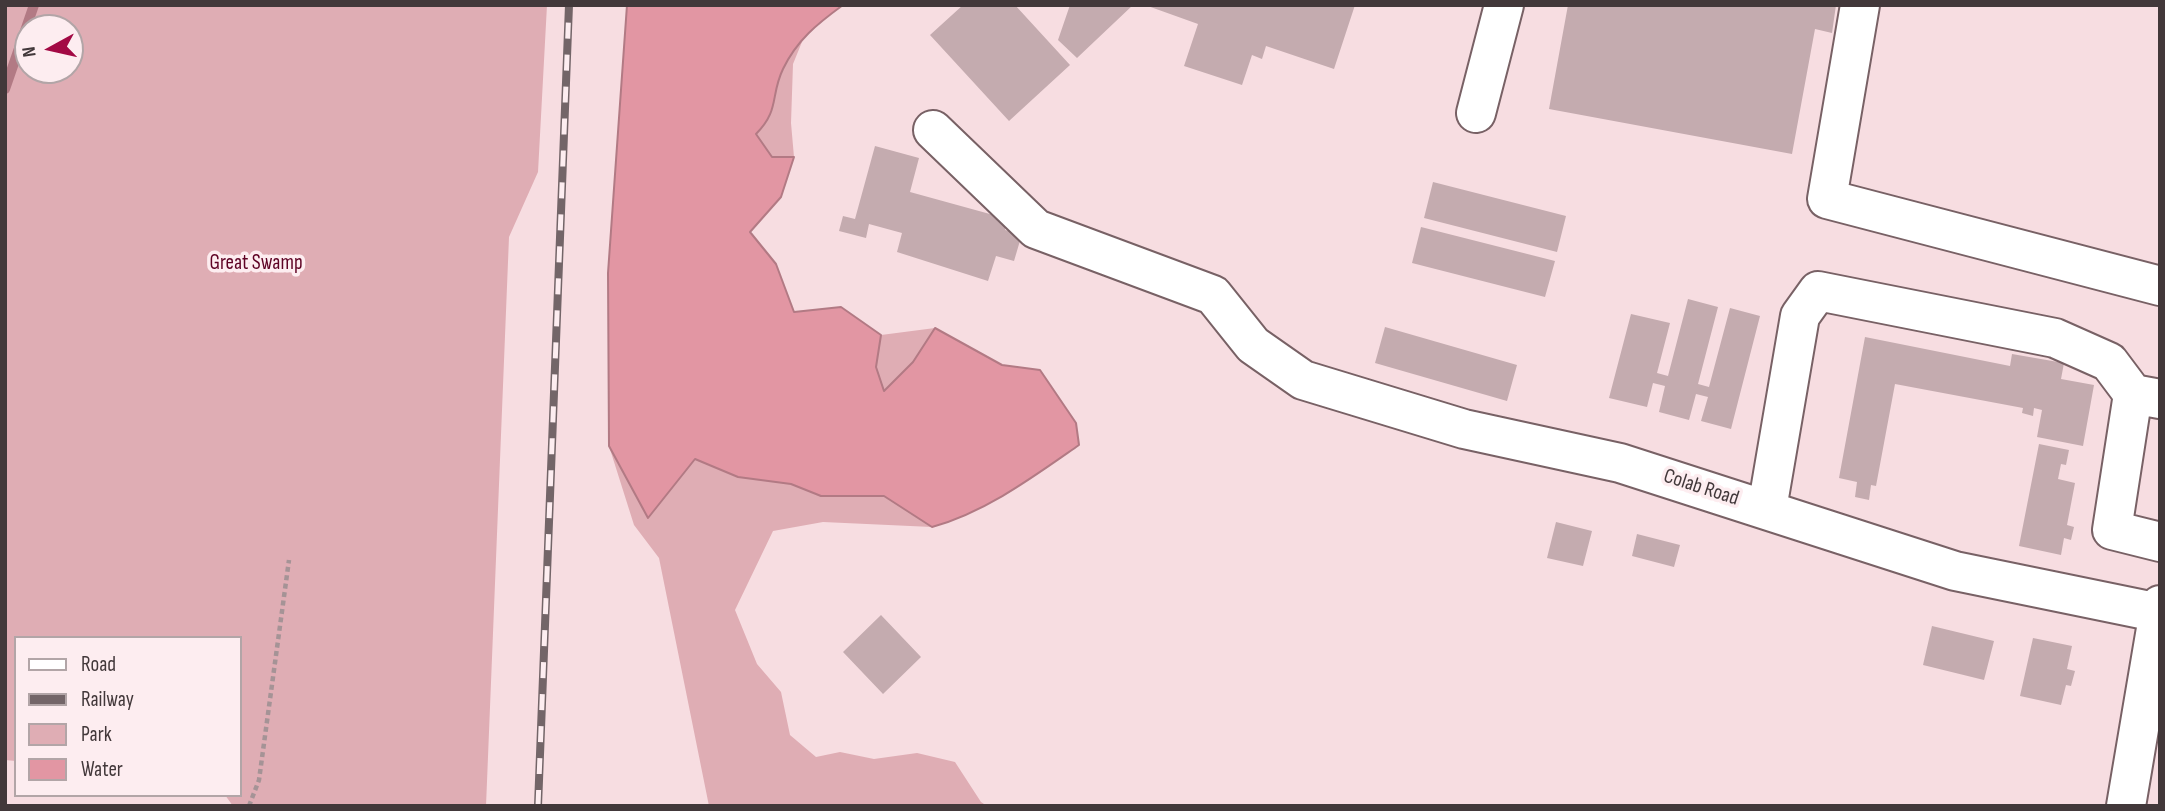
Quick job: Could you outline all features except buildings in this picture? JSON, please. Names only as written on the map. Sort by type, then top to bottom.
[{"type":"street","points":[[1476,113],[1504,5]]},
{"type":"street","points":[[1860,5],[1828,198],[2160,286]]},
{"type":"street","name":"Colab Road","points":[[933,130],[1036,229],[1213,295],[1253,345],[1303,380],[1464,429],[1620,463],[1955,571],[2159,611]]},
{"type":"street","points":[[1768,509],[1800,316],[1818,291],[2055,338],[2109,362],[2146,396],[2112,530],[2160,542]]},
{"type":"street","points":[[2126,806],[2159,611]]},
{"type":"path","points":[[249,806],[259,780],[289,560]]},
{"type":"green space","name":"Great Swamp","points":[[5,5],[547,5],[538,172],[509,237],[486,806],[233,806],[226,797],[242,797],[242,636],[14,636],[14,761],[5,760]]},
{"type":"green space","points":[[627,5],[843,5],[806,32],[793,64],[791,123],[794,157],[781,197],[750,232],[776,264],[794,312],[841,307],[881,335],[935,328],[1002,365],[1040,370],[1076,423],[932,527],[823,522],[773,531],[735,610],[757,664],[781,692],[790,735],[816,757],[840,752],[874,759],[917,753],[955,762],[981,802],[987,806],[709,806],[659,558],[634,525],[609,446],[608,273]]},
{"type":"water","points":[[627,5],[843,5],[816,26],[795,49],[779,79],[769,118],[756,134],[772,157],[794,157],[781,197],[750,232],[776,264],[794,312],[841,307],[881,335],[876,367],[884,391],[913,362],[935,328],[1002,365],[1040,370],[1076,423],[1079,445],[990,503],[932,527],[884,496],[821,496],[791,484],[738,477],[695,459],[648,518],[609,446],[608,273]]},
{"type":"waterway","points":[[5,89],[34,5]]},
{"type":"railway","points":[[538,806],[569,5]]}]
